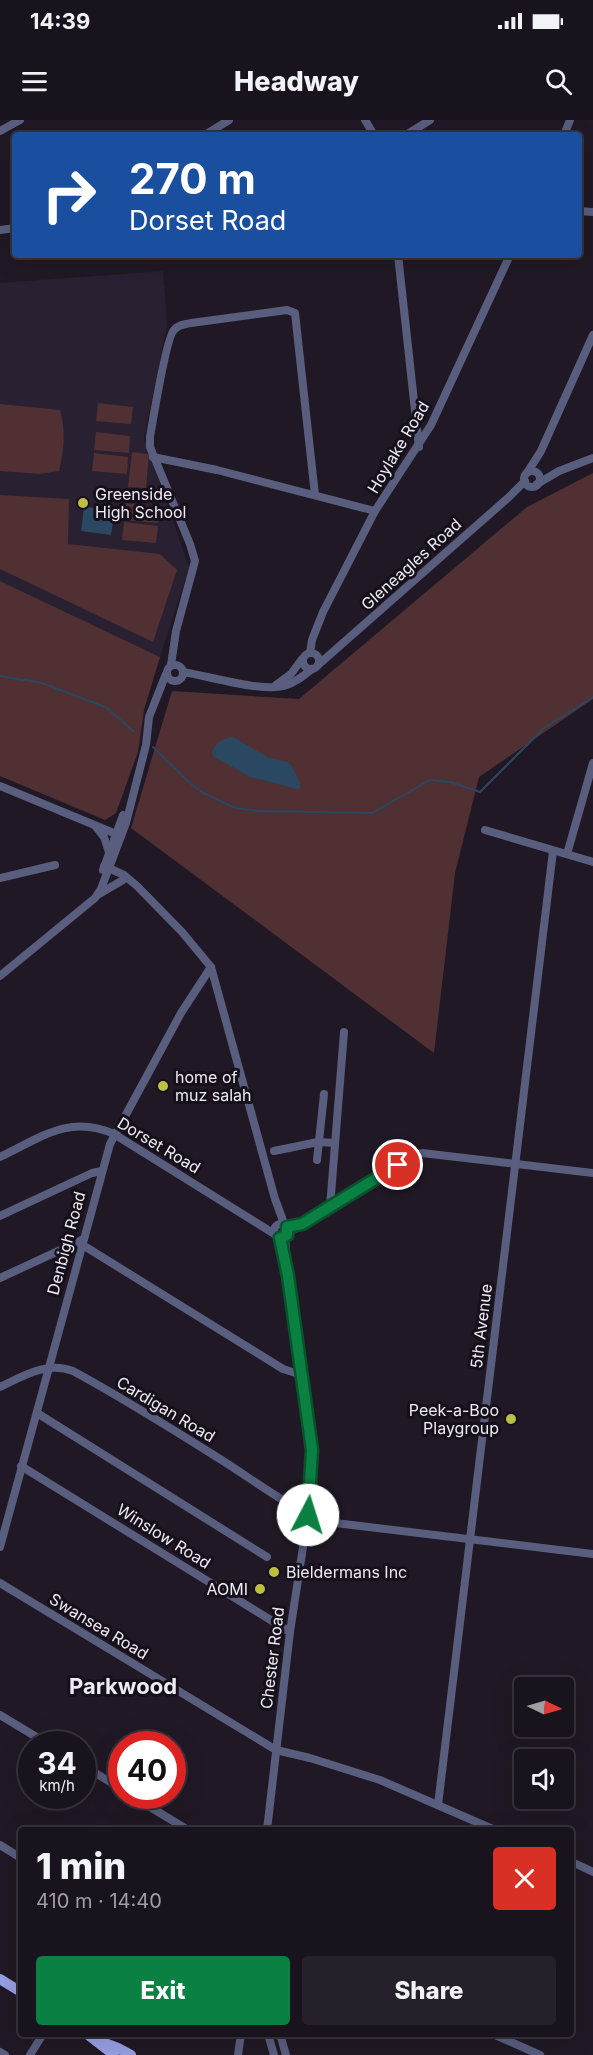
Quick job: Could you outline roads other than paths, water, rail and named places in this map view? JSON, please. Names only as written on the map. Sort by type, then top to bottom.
[{"type":"main road","points":[[0,1979],[18,1990]]},
{"type":"main road","points":[[92,2037],[131,2055]]},
{"type":"main road","points":[[97,2040],[114,2055]]},
{"type":"street","points":[[0,131],[20,120]]},
{"type":"street","points":[[211,132],[229,120]]},
{"type":"street","points":[[411,132],[430,120]]},
{"type":"street","points":[[398,258],[419,447]]},
{"type":"street","name":"Hoylake Road","points":[[309,655],[323,612],[375,511],[431,426],[509,258]]},
{"type":"street","points":[[176,681],[168,679],[169,670],[176,631],[195,561],[153,457],[150,437],[169,338],[177,326],[287,310],[294,312],[297,320],[315,495]]},
{"type":"street","points":[[532,479],[541,451],[593,335]]},
{"type":"street","points":[[153,457],[217,470],[375,511]]},
{"type":"street","name":"Gleneagles Road","points":[[183,672],[253,685],[288,685],[315,667],[532,479],[593,458]]},
{"type":"street","points":[[273,686],[286,679],[309,655],[332,652]]},
{"type":"street","points":[[309,655],[319,660],[315,667],[304,667],[309,655]]},
{"type":"street","points":[[99,894],[109,853],[134,790],[146,745],[149,717],[160,691],[169,670],[178,665],[183,672],[182,677],[160,691]]},
{"type":"street","points":[[567,854],[593,763]]},
{"type":"street","points":[[0,786],[118,835]]},
{"type":"street","points":[[93,824],[104,837],[109,853]]},
{"type":"street","points":[[485,830],[593,862]]},
{"type":"street","points":[[0,976],[122,877],[117,847],[118,835]]},
{"type":"street","points":[[91,901],[117,847]]},
{"type":"street","name":"5th Avenue","points":[[438,1805],[553,851]]},
{"type":"street","points":[[0,878],[55,865]]},
{"type":"street","name":"Chester Road","points":[[106,870],[134,883],[182,932],[211,967],[282,1231],[312,1450],[308,1515],[290,1632],[267,1827]]},
{"type":"street","name":"Denbigh Road","points":[[0,1547],[82,1242],[114,1134],[180,1013],[211,967]]},
{"type":"street","points":[[330,1207],[344,1032]]},
{"type":"street","points":[[317,1160],[324,1094]]},
{"type":"street","name":"Dorset Road","points":[[0,1157],[68,1126],[93,1126],[114,1134],[261,1227],[282,1231],[302,1224],[415,1155],[422,1153],[515,1163]]},
{"type":"street","points":[[274,1151],[318,1142],[335,1143]]},
{"type":"street","points":[[515,1163],[593,1173]]},
{"type":"street","points":[[0,1216],[92,1173],[102,1171]]},
{"type":"street","points":[[0,1278],[82,1242],[283,1369],[302,1376]]},
{"type":"street","points":[[0,1387],[28,1373],[50,1367]]},
{"type":"street","name":"Cardigan Road","points":[[50,1367],[68,1369],[90,1380],[308,1515],[327,1522],[593,1554]]},
{"type":"street","points":[[37,1413],[267,1557]]},
{"type":"street","name":"Winslow Road","points":[[21,1466],[290,1632]]},
{"type":"street","points":[[0,1509],[12,1504]]},
{"type":"street","name":"Swansea Road","points":[[0,1583],[276,1750],[380,1780],[488,1827]]},
{"type":"street","points":[[0,1715],[26,1731]]},
{"type":"street","points":[[153,1809],[183,1827]]},
{"type":"street","points":[[0,1845],[18,1856]]},
{"type":"street","points":[[574,1863],[593,1872]]},
{"type":"street","points":[[30,2055],[41,2037]]},
{"type":"street","points":[[238,2055],[241,2037]]},
{"type":"street","points":[[269,2037],[274,2055]]},
{"type":"street","points":[[281,2037],[286,2055]]},
{"type":"street","points":[[500,2037],[540,2055]]},
{"type":"street","points":[[0,2052],[4,2055]]},
{"type":"water","points":[[84,507],[115,509],[111,535],[81,531]]},
{"type":"water","points":[[233,737],[269,758],[291,765],[300,783],[300,788],[250,777],[213,756],[212,752],[218,744],[226,738]]},
{"type":"waterway","points":[[0,676],[42,683],[100,705],[107,708],[133,731]]},
{"type":"waterway","points":[[153,747],[203,793],[236,808],[258,811],[372,813],[430,780],[450,782],[480,792],[544,728],[593,697]]},
{"type":"place","name":"Greenside High School","points":[[83,503]]},
{"type":"place","name":"home of muz salah","points":[[163,1086]]},
{"type":"place","name":"Peek-a-Boo Playgroup","points":[[511,1419]]},
{"type":"place","name":"Bieldermans Inc","points":[[274,1572]]},
{"type":"place","name":"AOMI","points":[[260,1589]]},
{"type":"district","name":"Parkwood","points":[[123,1686]]}]
